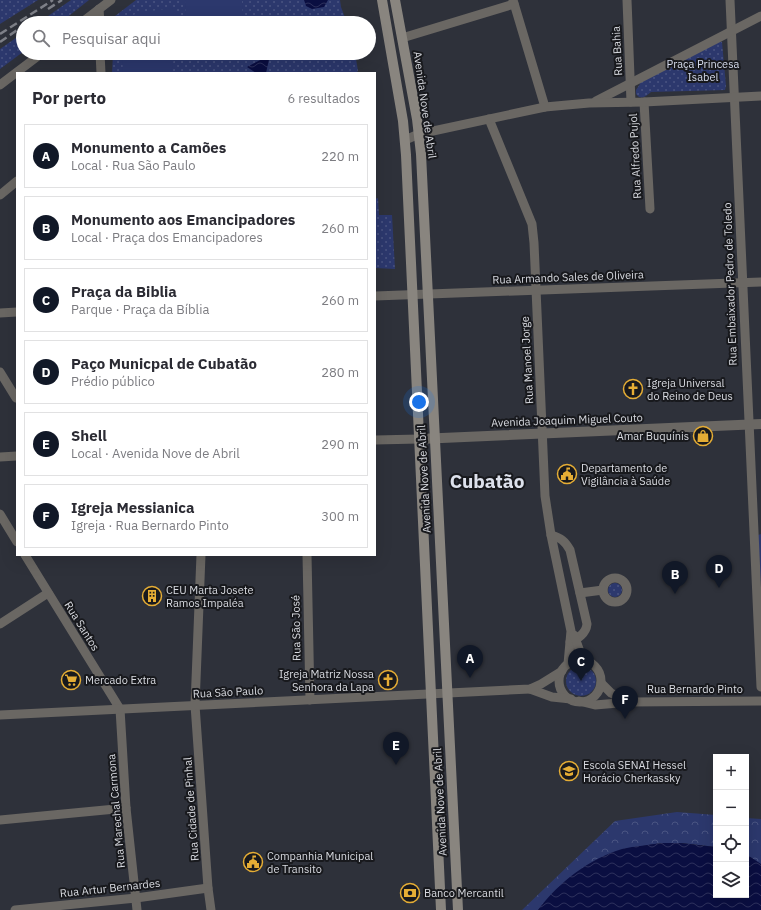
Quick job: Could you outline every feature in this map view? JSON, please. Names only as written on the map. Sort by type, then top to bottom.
[{"type":"main road","name":"Avenida Nove de Abril","points":[[382,0],[405,140],[441,910]]},
{"type":"main road","name":"Avenida Nove de Abril","points":[[395,0],[419,134],[458,910]]},
{"type":"street","points":[[91,16],[111,0]]},
{"type":"street","name":"Rua Bahia","points":[[627,0],[631,102]]},
{"type":"street","name":"Rua Embaixador Pedro de Toledo","points":[[730,0],[761,687]]},
{"type":"street","points":[[402,38],[513,2],[545,107]]},
{"type":"street","points":[[99,10],[99,16]]},
{"type":"street","points":[[589,103],[604,98],[761,16]]},
{"type":"street","points":[[17,72],[33,60]]},
{"type":"street","points":[[100,60],[101,72]]},
{"type":"street","points":[[0,85],[16,73]]},
{"type":"street","points":[[405,140],[419,134],[545,107],[589,103],[644,102],[761,96]]},
{"type":"street","name":"Rua Alfredo Pujol","points":[[644,102],[650,209]]},
{"type":"street","name":"Rua Manoel Jorge","points":[[489,119],[532,224],[545,496],[551,535],[572,631],[573,641],[568,664]]},
{"type":"street","points":[[0,195],[16,182]]},
{"type":"street","name":"Rua Armando Sales de Oliveira","points":[[376,296],[761,282]]},
{"type":"street","points":[[0,313],[16,312]]},
{"type":"street","points":[[0,372],[16,398]]},
{"type":"street","name":"Avenida Joaquim Miguel Couto","points":[[376,440],[761,424]]},
{"type":"street","points":[[0,457],[16,456]]},
{"type":"street","points":[[0,514],[16,540]]},
{"type":"street","points":[[551,535],[559,537],[565,541],[570,550],[587,624],[586,629],[573,641]]},
{"type":"street","name":"Rua Santos","points":[[26,556],[120,709]]},
{"type":"street","name":"Rua Cidade de Pinhal","points":[[201,556],[195,705],[208,888],[211,910]]},
{"type":"street","name":"Rua São José","points":[[307,556],[310,700]]},
{"type":"street","points":[[580,593],[603,590]]},
{"type":"street","points":[[0,624],[48,593]]},
{"type":"street","name":"Rua Manoel Jorge","points":[[573,641],[583,660]]},
{"type":"street","points":[[578,660],[583,660],[592,664],[596,668],[600,674],[601,683],[599,689],[591,698],[575,700],[568,697],[561,690],[559,680],[562,671],[568,664],[578,660]]},
{"type":"street","name":"Rua São Paulo","points":[[0,715],[530,689],[562,671]]},
{"type":"street","name":"Rua Bernardo Pinto","points":[[601,683],[611,693],[630,702]]},
{"type":"street","name":"Rua São Paulo","points":[[530,689],[552,697],[575,700]]},
{"type":"street","name":"Rua Bernardo Pinto","points":[[575,700],[595,705],[630,702],[761,701]]},
{"type":"street","name":"Rua Marechal Carmona","points":[[120,709],[126,808],[137,910]]},
{"type":"street","points":[[0,820],[126,808]]},
{"type":"street","name":"Rua Artur Bernardes","points":[[15,910],[136,898],[208,888]]},
{"type":"green space","points":[[0,0],[38,0],[0,24]]},
{"type":"green space","points":[[71,0],[89,0],[69,16],[48,16]]},
{"type":"green space","points":[[136,0],[340,0],[344,16],[115,16]]},
{"type":"green space","points":[[185,0],[242,0],[243,16],[186,16]]},
{"type":"green space","points":[[172,8],[176,16],[132,16],[137,13]]},
{"type":"green space","points":[[16,38],[16,57],[0,69],[0,49]]},
{"type":"green space","name":"Praça Princesa Isabel","points":[[718,40],[722,42],[726,86],[725,90],[651,92],[642,97],[636,94],[636,90],[640,84],[639,82]]},
{"type":"green space","points":[[113,60],[356,60],[358,71],[357,72],[112,72]]},
{"type":"green space","points":[[122,60],[174,60],[171,72],[123,72]]},
{"type":"green space","points":[[378,198],[379,215],[392,215],[395,269],[376,268],[376,199]]},
{"type":"green space","points":[[761,534],[761,590],[758,535]]},
{"type":"green space","points":[[615,583],[620,585],[622,590],[620,595],[615,597],[610,595],[608,590],[610,585]]},
{"type":"green space","points":[[581,666],[591,671],[596,681],[591,691],[581,696],[571,691],[566,681],[571,671]]},
{"type":"green space","points":[[677,812],[713,815],[713,847],[681,843],[662,843],[624,849],[554,892],[538,910],[522,910],[615,821]]},
{"type":"green space","points":[[749,818],[761,819],[761,865],[749,856]]},
{"type":"water","points":[[304,0],[328,0],[324,7],[312,9],[306,6]]},
{"type":"water","points":[[260,60],[269,60],[266,72],[254,72],[247,67]]},
{"type":"water","points":[[662,843],[681,843],[713,847],[713,898],[749,898],[749,856],[761,864],[761,910],[538,910],[555,890],[586,865],[610,853],[637,846]]},
{"type":"railway","points":[[28,16],[53,0]]},
{"type":"railway","points":[[48,9],[62,0]]},
{"type":"railway","points":[[0,34],[16,24]]},
{"type":"railway","points":[[0,42],[16,31]]},
{"type":"place","name":"Igreja Universal do Reino de Deus","points":[[633,389]]},
{"type":"place","name":"Amar Buquínis","points":[[703,436]]},
{"type":"place","name":"Departamento de Vigilância à Saúde","points":[[567,474]]},
{"type":"place","name":"Paço Municpal de Cubatão","points":[[719,588]]},
{"type":"place","name":"Monumento aos Emancipadores","points":[[675,594]]},
{"type":"place","name":"CEU Marta Josete Ramos Impaléa","points":[[152,596]]},
{"type":"place","name":"Monumento a Camões","points":[[470,678]]},
{"type":"place","name":"Mercado Extra","points":[[71,680]]},
{"type":"place","name":"Igreja Matriz Nossa Senhora da Lapa","points":[[388,680]]},
{"type":"place","name":"Praça da Biblia","points":[[581,681]]},
{"type":"place","name":"Igreja Messianica","points":[[625,719]]},
{"type":"place","name":"Shell","points":[[396,765]]},
{"type":"place","name":"Escola SENAI Hessel Horácio Cherkassky","points":[[569,771]]},
{"type":"place","name":"Companhia Municipal de Transito","points":[[253,862]]},
{"type":"place","name":"Banco Mercantil","points":[[410,893]]},
{"type":"district","name":"Cubatão","points":[[487,481]]}]
